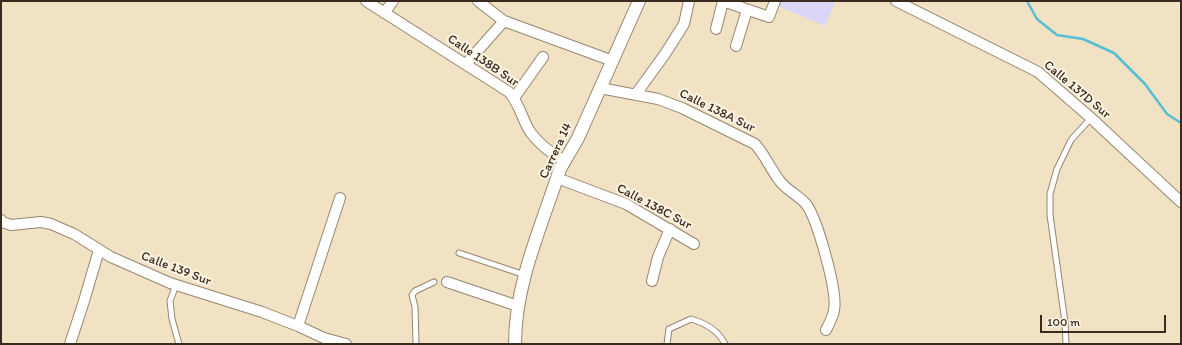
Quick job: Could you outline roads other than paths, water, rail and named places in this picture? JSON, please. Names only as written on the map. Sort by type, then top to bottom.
[{"type":"street","name":"Calle 138B Sur","points":[[366,1],[509,92],[514,98],[531,133],[541,145],[555,156],[565,161]]},
{"type":"street","points":[[384,13],[393,1]]},
{"type":"street","points":[[478,1],[504,21],[613,60]]},
{"type":"street","name":"Carrera 14","points":[[515,344],[518,306],[525,275],[557,178],[578,138],[639,1]]},
{"type":"street","points":[[636,94],[665,54],[684,24],[689,1]]},
{"type":"street","points":[[716,29],[723,1],[769,17],[775,1]]},
{"type":"street","name":"Calle 137D Sur","points":[[896,1],[1038,72],[1092,118],[1181,202]]},
{"type":"street","points":[[736,46],[747,10]]},
{"type":"street","points":[[466,64],[504,21]]},
{"type":"street","points":[[514,98],[543,57]]},
{"type":"street","name":"Calle 138A Sur","points":[[600,88],[658,99],[682,108],[755,144],[762,151],[782,184],[805,203],[810,211],[824,251],[835,291],[834,310],[826,330]]},
{"type":"street","name":"Calle 138C Sur","points":[[557,178],[626,204],[694,244]]},
{"type":"street","points":[[298,326],[340,198]]},
{"type":"street","name":"Calle 139 Sur","points":[[1,220],[2,222],[11,225],[41,222],[51,224],[74,234],[99,250],[176,285],[262,312],[324,338],[346,344]]},
{"type":"street","points":[[652,281],[658,258],[670,229]]},
{"type":"street","points":[[70,344],[99,250]]},
{"type":"street","points":[[447,282],[518,306]]},
{"type":"lane","points":[[1066,344],[1065,322],[1050,215],[1050,194],[1057,169],[1071,140],[1092,118]]},
{"type":"lane","points":[[459,254],[525,275]]},
{"type":"lane","points":[[416,344],[415,307],[412,295],[415,291],[434,282]]},
{"type":"lane","points":[[176,285],[170,301],[172,319],[179,344]]},
{"type":"lane","points":[[667,344],[669,329],[691,319],[702,322],[713,329],[721,337],[725,344]]},
{"type":"waterway","points":[[1027,1],[1037,19],[1057,35],[1083,39],[1114,53],[1145,84],[1167,114],[1181,123]]}]
